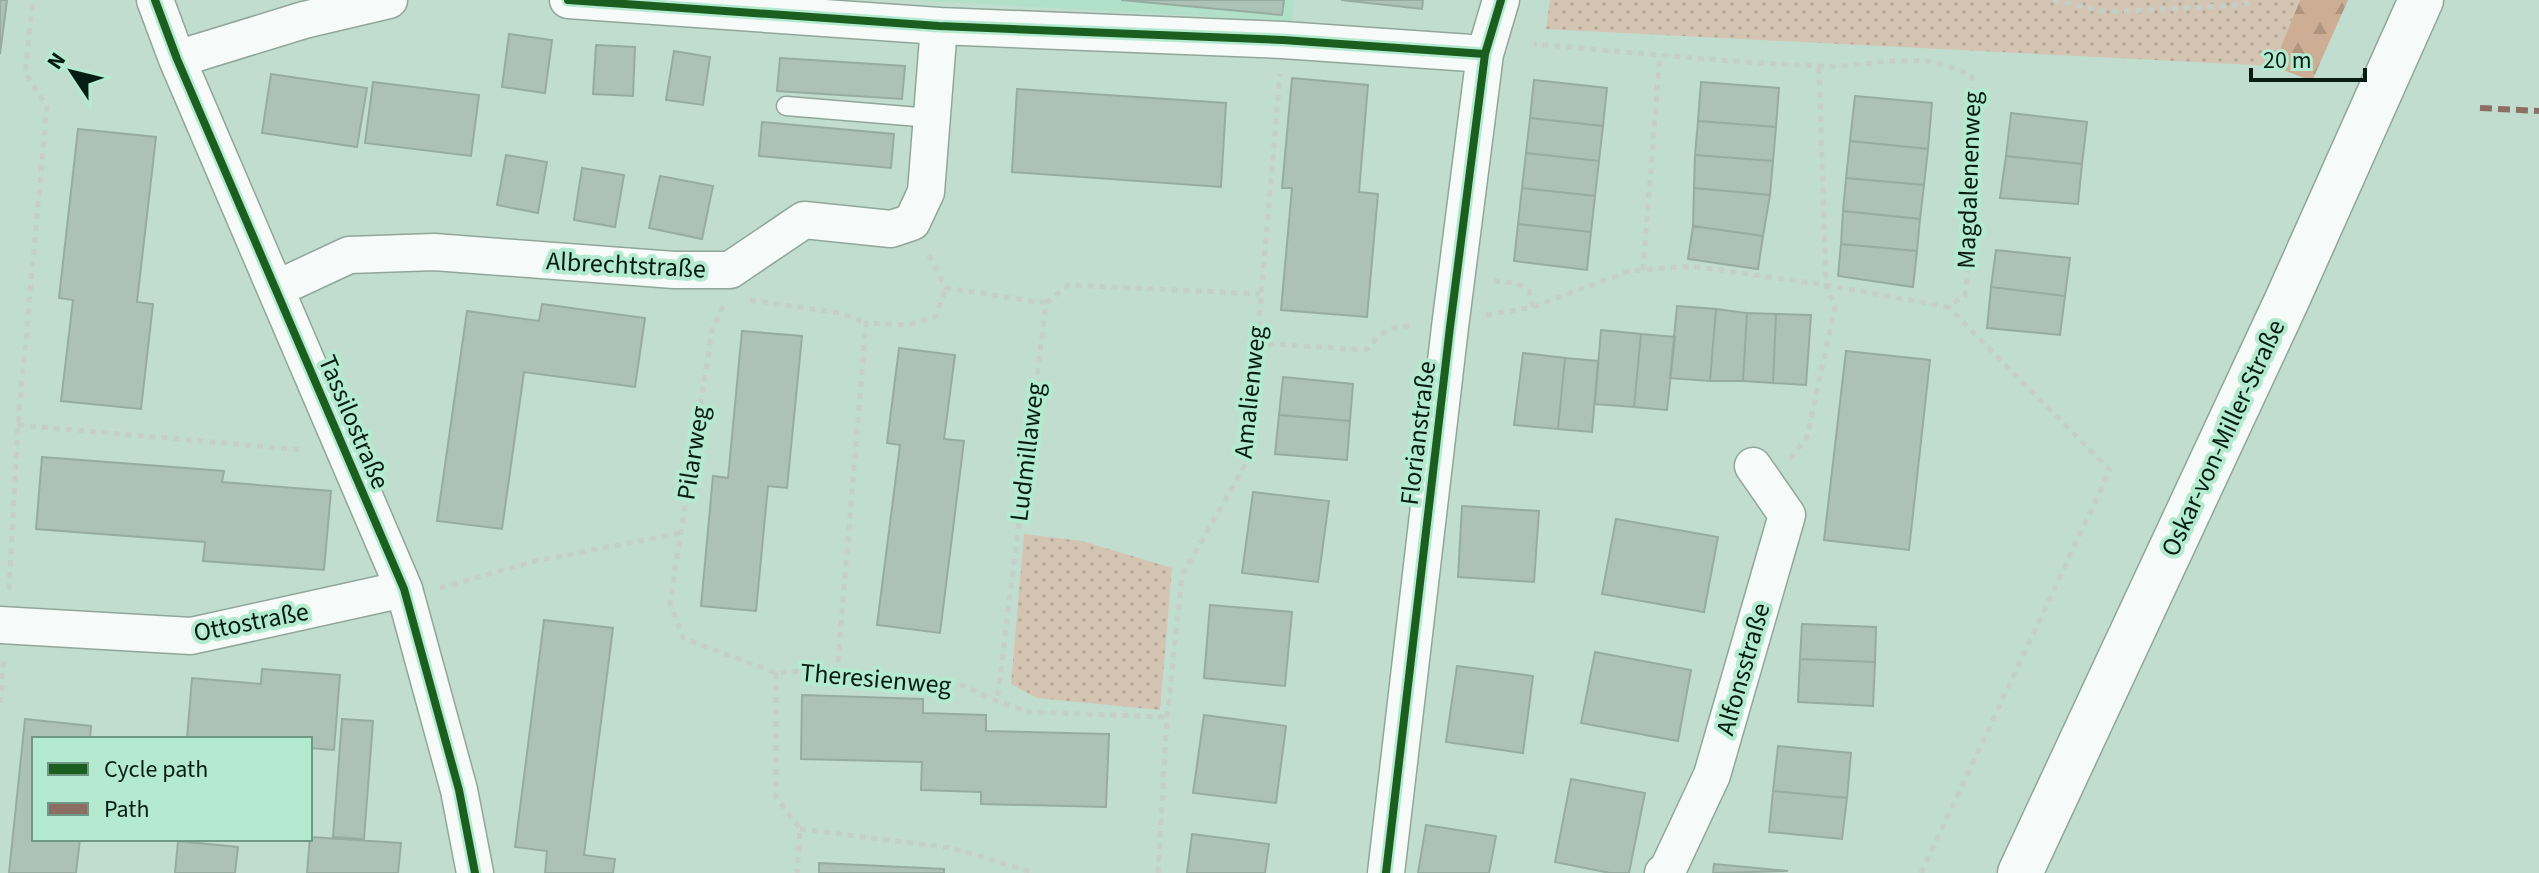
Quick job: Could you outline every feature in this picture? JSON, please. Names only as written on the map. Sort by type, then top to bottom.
[{"type":"main road","name":"Oskar-von-Miller-Straße","points":[[2020,873],[2287,300],[2421,0]]},
{"type":"street","name":"Tassilostraße","points":[[155,0],[177,59],[404,589],[459,790],[475,873]]},
{"type":"street","points":[[177,59],[304,20],[389,0]]},
{"type":"street","points":[[568,0],[939,26],[1283,40],[1485,54]]},
{"type":"street","name":"Florianstraße","points":[[1386,873],[1461,322],[1485,54],[1501,0]]},
{"type":"street","points":[[912,222],[926,192],[939,26]]},
{"type":"street","name":"Albrechtstraße","points":[[276,289],[349,255],[434,252],[674,270],[729,283],[804,220],[891,229],[912,222]]},
{"type":"street","name":"Alfonsstraße","points":[[1663,873],[1668,869],[1712,775],[1787,515],[1760,477]]},
{"type":"street","name":"Ottostraße","points":[[4,626],[191,636],[404,589]]},
{"type":"lane","points":[[786,106],[931,118]]},
{"type":"path","points":[[0,703],[18,425],[47,107],[25,73],[33,0]]},
{"type":"path","points":[[2053,0],[2107,12],[2244,5],[2251,0]]},
{"type":"path","points":[[1643,270],[1660,54]]},
{"type":"path","points":[[1760,477],[1807,437],[1835,307],[1826,285],[1819,67]]},
{"type":"path","points":[[729,283],[866,323],[909,325],[936,316],[946,288],[912,222]]},
{"type":"path","points":[[1490,281],[1517,283],[1529,291],[1533,307]]},
{"type":"path","points":[[946,288],[1046,303],[1068,285],[1260,294]]},
{"type":"path","points":[[1921,873],[2110,470],[1948,307]]},
{"type":"path","points":[[837,674],[866,323]]},
{"type":"path","points":[[18,425],[292,448],[348,459]]},
{"type":"path","points":[[404,589],[439,589],[535,561],[681,533]]},
{"type":"path","points":[[776,673],[776,797],[800,829],[797,873]]},
{"type":"path","points":[[800,829],[952,848],[1035,873]]},
{"type":"shaded area","points":[[908,0],[1294,0],[1292,21]]},
{"type":"shaded area","points":[[1550,0],[2300,0],[2273,66],[1546,29]]},
{"type":"shaded area","points":[[1024,534],[1082,541],[1172,568],[1160,710],[1037,698],[1011,684]]},
{"type":"green space","points":[[2300,0],[2348,0],[2312,81],[2273,66]]},
{"type":"building","points":[[0,0],[7,0],[0,54]]},
{"type":"building","points":[[1121,0],[1284,0],[1282,15]]},
{"type":"building","points":[[1341,0],[1423,0],[1422,9]]},
{"type":"building","points":[[509,34],[552,40],[545,93],[502,87]]},
{"type":"building","points":[[596,45],[635,47],[633,96],[593,94]]},
{"type":"building","points":[[674,51],[710,57],[703,105],[666,100]]},
{"type":"building","points":[[780,58],[905,66],[902,99],[777,91]]},
{"type":"building","points":[[271,74],[367,88],[357,147],[262,133]]},
{"type":"building","points":[[1292,78],[1368,85],[1359,192],[1378,194],[1367,317],[1281,310],[1292,188],[1282,188]]},
{"type":"building","points":[[1534,80],[1607,88],[1603,126],[1530,118]]},
{"type":"building","points":[[373,82],[479,95],[471,156],[365,143]]},
{"type":"building","points":[[1701,82],[1779,88],[1776,127],[1698,121]]},
{"type":"building","points":[[1017,89],[1226,103],[1221,187],[1012,172]]},
{"type":"building","points":[[1855,96],[1932,103],[1928,149],[1850,141]]},
{"type":"building","points":[[2011,113],[2087,122],[2082,164],[2006,156]]},
{"type":"building","points":[[1530,118],[1603,126],[1599,161],[1526,153]]},
{"type":"building","points":[[1698,121],[1776,127],[1773,161],[1695,155]]},
{"type":"building","points":[[762,122],[894,134],[891,168],[759,156]]},
{"type":"building","points":[[78,129],[156,137],[137,302],[153,304],[141,409],[61,401],[73,300],[59,298]]},
{"type":"building","points":[[1850,141],[1928,149],[1924,185],[1846,178]]},
{"type":"building","points":[[1526,153],[1599,161],[1595,196],[1522,188]]},
{"type":"building","points":[[506,155],[547,162],[538,213],[497,205]]},
{"type":"building","points":[[1695,155],[1773,161],[1770,195],[1694,188]]},
{"type":"building","points":[[2006,156],[2082,164],[2078,204],[2000,198]]},
{"type":"building","points":[[582,168],[624,175],[615,227],[574,220]]},
{"type":"building","points":[[660,176],[713,186],[702,239],[649,228]]},
{"type":"building","points":[[1846,178],[1924,185],[1920,219],[1843,211]]},
{"type":"building","points":[[1522,188],[1595,196],[1591,232],[1518,224]]},
{"type":"building","points":[[1694,188],[1770,195],[1763,236],[1693,226]]},
{"type":"building","points":[[1843,211],[1920,219],[1917,251],[1841,244]]},
{"type":"building","points":[[1518,224],[1591,232],[1587,270],[1514,261]]},
{"type":"building","points":[[1693,226],[1763,236],[1758,269],[1688,259]]},
{"type":"building","points":[[1841,244],[1917,251],[1913,287],[1838,276]]},
{"type":"building","points":[[1996,250],[2070,258],[2065,296],[1991,287]]},
{"type":"building","points":[[1991,287],[2065,296],[2060,335],[1987,328]]},
{"type":"building","points":[[542,304],[645,318],[635,387],[524,372],[502,529],[437,521],[467,311],[539,321]]},
{"type":"building","points":[[1677,306],[1716,309],[1710,381],[1670,378]]},
{"type":"building","points":[[1716,309],[1747,313],[1743,381],[1710,381]]},
{"type":"building","points":[[1747,313],[1776,314],[1773,383],[1743,381]]},
{"type":"building","points":[[1776,314],[1811,315],[1806,385],[1773,383]]},
{"type":"building","points":[[1601,330],[1641,334],[1634,407],[1595,404]]},
{"type":"building","points":[[742,331],[802,336],[787,488],[768,486],[756,611],[701,606],[713,476],[728,478]]},
{"type":"building","points":[[1641,334],[1675,337],[1667,410],[1634,407]]},
{"type":"building","points":[[899,348],[955,355],[944,439],[964,441],[940,633],[877,625],[900,445],[887,443]]},
{"type":"building","points":[[1846,351],[1930,360],[1909,550],[1824,540]]},
{"type":"building","points":[[1523,353],[1565,358],[1558,429],[1514,425]]},
{"type":"building","points":[[1565,358],[1598,361],[1592,432],[1558,429]]},
{"type":"building","points":[[1283,377],[1353,384],[1350,421],[1279,415]]},
{"type":"building","points":[[1279,415],[1350,421],[1347,460],[1275,454]]},
{"type":"building","points":[[42,457],[224,471],[222,482],[331,491],[324,570],[203,561],[205,542],[36,529]]},
{"type":"building","points":[[1253,492],[1329,501],[1318,582],[1242,573]]},
{"type":"building","points":[[1462,506],[1539,511],[1534,582],[1458,577]]},
{"type":"building","points":[[1616,519],[1718,537],[1704,612],[1602,594]]},
{"type":"building","points":[[1210,605],[1292,612],[1285,686],[1204,678]]},
{"type":"building","points":[[544,620],[613,628],[584,855],[615,859],[613,873],[545,873],[547,851],[515,847]]},
{"type":"building","points":[[1802,624],[1876,627],[1875,662],[1800,659]]},
{"type":"building","points":[[1595,652],[1691,670],[1678,741],[1581,723]]},
{"type":"building","points":[[1800,659],[1875,662],[1873,706],[1798,702]]},
{"type":"building","points":[[1457,666],[1533,676],[1523,753],[1446,742]]},
{"type":"building","points":[[262,669],[340,675],[334,750],[312,748],[312,737],[187,737],[192,678],[261,684]]},
{"type":"building","points":[[802,695],[923,699],[923,713],[986,715],[986,731],[1109,734],[1106,807],[981,804],[981,792],[921,790],[922,762],[801,759]]},
{"type":"building","points":[[1204,715],[1286,726],[1276,803],[1193,793]]},
{"type":"building","points":[[25,719],[91,726],[90,737],[32,737],[32,841],[80,841],[76,873],[9,873]]},
{"type":"building","points":[[342,719],[373,721],[364,839],[333,837]]},
{"type":"building","points":[[1778,746],[1851,753],[1847,798],[1773,791]]},
{"type":"building","points":[[1571,779],[1645,793],[1629,873],[1610,873],[1555,862]]},
{"type":"building","points":[[1773,791],[1847,798],[1842,839],[1769,832]]},
{"type":"building","points":[[1426,825],[1496,836],[1489,873],[1418,873]]},
{"type":"building","points":[[1192,834],[1269,844],[1265,873],[1187,873]]},
{"type":"building","points":[[312,837],[401,843],[398,873],[307,873]]},
{"type":"building","points":[[178,841],[238,847],[235,873],[175,873]]},
{"type":"building","points":[[819,863],[944,869],[944,873],[819,873]]},
{"type":"building","points":[[1714,864],[1788,871],[1713,873]]},
{"type":"marked path","points":[[2480,108],[2539,111]]},
{"type":"cycle path","points":[[155,0],[177,59],[404,589],[459,790],[475,873]]},
{"type":"cycle path","points":[[568,0],[939,26],[1283,40],[1485,54]]},
{"type":"cycle path","points":[[1386,873],[1485,54],[1501,0]]}]
